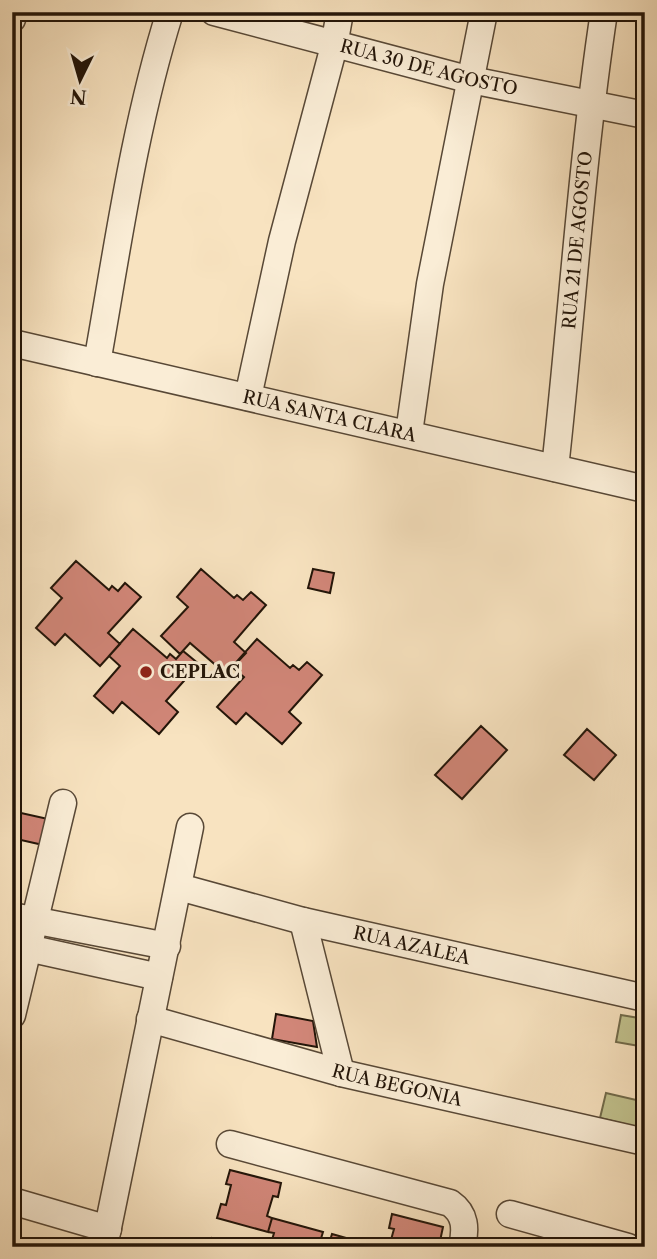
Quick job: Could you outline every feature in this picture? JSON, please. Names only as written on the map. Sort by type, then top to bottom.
[{"type":"street","points":[[12,19],[13,12]]},
{"type":"street","points":[[97,363],[135,145],[170,12]]},
{"type":"street","name":"RUA 30 DE AGOSTO","points":[[214,12],[334,46],[471,80],[645,115]]},
{"type":"street","points":[[248,397],[282,241],[334,46],[340,12]]},
{"type":"street","points":[[409,433],[430,284],[484,12]]},
{"type":"street","name":"RUA 21 DE AGOSTO","points":[[555,468],[590,103],[604,12]]},
{"type":"street","name":"RUA SANTA CLARA","points":[[12,343],[645,489]]},
{"type":"street","points":[[12,1015],[24,918],[63,803]]},
{"type":"street","points":[[12,1202],[106,1238],[190,827]]},
{"type":"street","name":"RUA AZALEA","points":[[178,887],[303,921],[645,998]]},
{"type":"street","points":[[24,918],[167,946]]},
{"type":"street","points":[[303,921],[341,1073]]},
{"type":"street","points":[[21,946],[159,977]]},
{"type":"street","name":"RUA BEGONIA","points":[[150,1019],[341,1073],[645,1142]]},
{"type":"street","points":[[230,1144],[450,1203],[458,1209],[463,1218],[463,1247]]},
{"type":"street","points":[[510,1214],[628,1247]]},
{"type":"green space","points":[[621,1015],[645,1019],[645,1047],[616,1042]]},
{"type":"green space","points":[[606,1093],[645,1102],[645,1129],[600,1118]]},
{"type":"building","points":[[76,561],[109,590],[112,586],[118,591],[125,583],[141,597],[108,633],[120,644],[100,666],[65,634],[55,645],[36,628],[62,598],[51,588]]},
{"type":"building","points":[[201,569],[234,598],[237,595],[243,600],[251,592],[266,605],[234,642],[246,653],[226,674],[190,643],[180,654],[161,636],[188,607],[177,597]]},
{"type":"building","points":[[313,569],[334,573],[330,593],[308,588]]},
{"type":"building","points":[[133,629],[167,658],[170,654],[176,659],[183,651],[199,664],[166,701],[178,712],[159,734],[122,702],[113,713],[94,696],[120,666],[109,656]]},
{"type":"building","points":[[257,639],[290,668],[293,665],[299,670],[307,662],[322,675],[289,712],[301,723],[282,744],[246,713],[236,724],[217,707],[244,677],[232,667]]},
{"type":"building","points":[[481,726],[507,750],[462,799],[435,775]]},
{"type":"building","points":[[587,729],[616,755],[594,780],[564,755]]},
{"type":"building","points":[[12,811],[48,819],[43,845],[12,838]]},
{"type":"building","points":[[276,1014],[313,1021],[317,1047],[272,1039]]},
{"type":"building","points":[[230,1170],[281,1183],[278,1197],[273,1196],[267,1216],[272,1218],[268,1232],[217,1218],[221,1204],[226,1205],[231,1185],[226,1184]]},
{"type":"building","points":[[392,1214],[443,1227],[440,1241],[434,1240],[433,1247],[389,1247],[394,1229],[389,1228]]},
{"type":"building","points":[[272,1218],[323,1232],[319,1245],[270,1247],[274,1233],[268,1232]]},
{"type":"building","points":[[332,1234],[378,1247],[328,1247]]},
{"type":"building","points":[[212,1238],[243,1247],[209,1247]]},
{"type":"place","name":"CEPLAC","points":[[146,672]]}]
